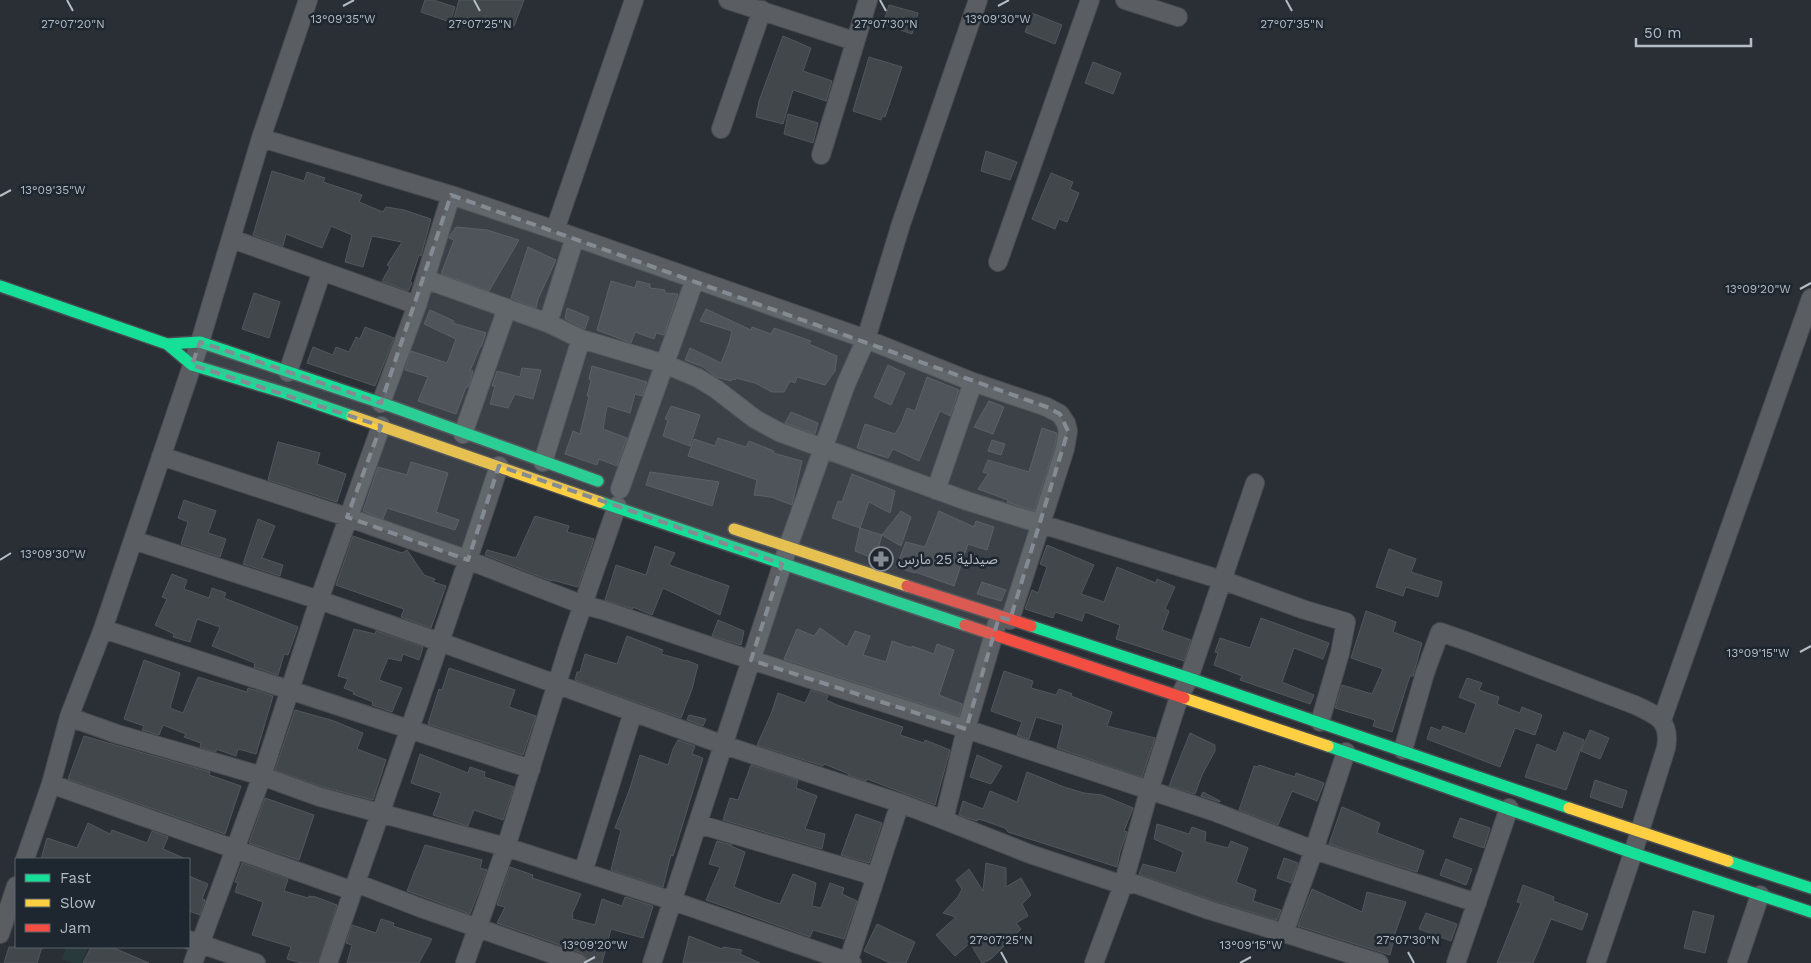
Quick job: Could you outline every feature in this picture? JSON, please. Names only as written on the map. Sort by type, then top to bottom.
[{"type":"main road","points":[[0,286],[167,344],[192,365],[285,393],[499,466],[622,496]]},
{"type":"main road","points":[[167,344],[200,342],[381,403],[544,462],[782,564],[1179,698],[1346,752],[1633,853],[1811,912]]},
{"type":"main road","points":[[726,526],[1189,678],[1640,832],[1811,888]]},
{"type":"street","points":[[25,858],[51,784],[69,717],[103,629],[200,342],[261,138],[308,0]]},
{"type":"street","points":[[555,230],[634,0]]},
{"type":"street","points":[[728,0],[854,41]]},
{"type":"street","points":[[821,155],[854,41],[868,0]]},
{"type":"street","points":[[652,963],[782,564],[822,447],[846,384],[866,339],[902,224],[978,0]]},
{"type":"street","points":[[998,262],[1090,0]]},
{"type":"street","points":[[1125,0],[1178,17]]},
{"type":"street","points":[[721,129],[762,10]]},
{"type":"street","points":[[261,138],[451,195],[555,230],[866,339],[973,382],[1048,407],[1060,414],[1066,423],[1068,431],[1065,449],[1040,524],[1005,618],[994,635],[966,729],[944,820]]},
{"type":"street","points":[[381,403],[417,305],[451,195]]},
{"type":"street","points":[[548,323],[575,237]]},
{"type":"street","points":[[232,239],[417,305]]},
{"type":"street","points":[[288,372],[322,271]]},
{"type":"street","points":[[425,279],[548,323],[581,339],[665,364],[698,378],[716,389],[755,419],[779,432],[967,501],[1222,580],[1305,610],[1346,622],[1340,653],[1320,722]]},
{"type":"street","points":[[465,963],[506,847],[583,605],[622,496],[694,279]]},
{"type":"street","points":[[1662,720],[1811,298]]},
{"type":"street","points":[[463,434],[507,308]]},
{"type":"street","points":[[544,462],[581,339]]},
{"type":"street","points":[[936,490],[973,382]]},
{"type":"street","points":[[193,963],[194,942],[235,848],[262,776],[347,517],[381,426]]},
{"type":"street","points":[[161,456],[347,517],[468,560],[583,605],[966,729],[1215,812],[1314,850],[1477,903]]},
{"type":"street","points":[[328,963],[499,466]]},
{"type":"street","points":[[1094,963],[1122,885],[1149,791],[1179,698],[1189,678],[1255,483]]},
{"type":"street","points":[[133,540],[319,600],[724,745],[900,803],[1030,854],[1122,885],[1136,884],[1209,910],[1379,963]]},
{"type":"street","points":[[103,629],[531,769]]},
{"type":"street","points":[[1402,750],[1425,673],[1440,632],[1635,705],[1652,712],[1662,720],[1668,738],[1640,832],[1596,963]]},
{"type":"street","points":[[583,872],[633,712]]},
{"type":"street","points":[[69,717],[117,734],[262,776],[320,797],[506,847],[673,901],[850,962],[900,803]]},
{"type":"street","points":[[1284,933],[1346,752]]},
{"type":"street","points":[[51,784],[235,848],[478,927],[578,963]]},
{"type":"street","points":[[1456,963],[1509,808]]},
{"type":"street","points":[[698,824],[865,873],[875,879]]},
{"type":"street","points":[[0,934],[15,889]]},
{"type":"street","points":[[1736,963],[1760,895]]},
{"type":"street","points":[[194,942],[256,963]]},
{"type":"highlighted area","points":[[451,195],[1047,407],[1060,414],[1068,431],[1010,620],[999,617],[966,729],[751,660],[782,564],[617,506],[499,466],[468,560],[347,517],[381,426],[192,365],[200,342],[381,403]]},
{"type":"shaded area","points":[[66,948],[88,948],[82,963],[72,963],[62,959]]},
{"type":"building","points":[[425,0],[433,0],[455,7],[450,22],[421,12]]},
{"type":"building","points":[[459,0],[524,0],[514,26],[474,18],[472,23],[454,18]]},
{"type":"building","points":[[889,5],[918,13],[912,34],[883,24]]},
{"type":"building","points":[[1032,13],[1062,25],[1055,44],[1025,32]]},
{"type":"building","points":[[783,36],[811,48],[803,71],[832,81],[826,101],[793,90],[783,124],[756,117],[759,101]]},
{"type":"building","points":[[869,57],[902,67],[885,117],[882,116],[881,120],[853,111]]},
{"type":"building","points":[[1093,62],[1121,73],[1113,94],[1085,83]]},
{"type":"building","points":[[788,114],[818,123],[813,143],[784,134]]},
{"type":"building","points":[[986,151],[1017,162],[1010,180],[981,171]]},
{"type":"building","points":[[272,171],[304,181],[307,172],[325,178],[323,182],[362,195],[359,202],[383,212],[386,207],[404,210],[431,219],[421,256],[419,255],[408,291],[382,281],[390,267],[387,265],[402,242],[372,236],[363,267],[345,262],[352,235],[331,226],[322,248],[286,234],[283,246],[253,235]]},
{"type":"building","points":[[1051,173],[1073,182],[1070,189],[1079,193],[1067,222],[1059,219],[1055,229],[1032,219]]},
{"type":"building","points":[[456,227],[487,230],[519,240],[489,291],[441,274],[454,240],[449,237]]},
{"type":"building","points":[[528,247],[556,260],[538,299],[536,308],[511,298]]},
{"type":"building","points":[[611,281],[635,288],[637,281],[650,284],[650,288],[665,290],[665,293],[678,294],[664,335],[656,333],[654,339],[635,332],[631,343],[597,330]]},
{"type":"building","points":[[254,293],[280,302],[269,338],[242,329]]},
{"type":"building","points":[[567,308],[589,317],[585,329],[565,319]]},
{"type":"building","points":[[706,309],[751,330],[752,327],[771,334],[774,328],[811,341],[809,344],[837,356],[835,371],[825,385],[797,377],[795,383],[790,381],[784,392],[772,392],[755,383],[736,378],[731,381],[716,377],[703,367],[685,360],[690,348],[721,363],[732,331],[700,321]]},
{"type":"building","points":[[430,310],[454,321],[453,323],[486,333],[470,371],[473,371],[471,380],[468,387],[466,387],[456,414],[418,401],[428,377],[405,370],[411,351],[447,363],[456,339],[424,324]]},
{"type":"building","points":[[365,327],[394,338],[375,386],[307,363],[313,347],[333,355],[336,347],[349,352],[356,337],[360,339]]},
{"type":"building","points":[[888,365],[905,373],[891,405],[874,397]]},
{"type":"building","points":[[592,366],[647,382],[642,396],[635,394],[630,413],[607,406],[603,429],[627,438],[617,466],[599,459],[597,465],[565,454],[573,431],[580,434],[589,396],[587,396]]},
{"type":"building","points":[[522,368],[541,370],[533,399],[515,394],[508,408],[490,404],[495,386],[492,386],[497,371],[520,377]]},
{"type":"building","points":[[927,377],[959,390],[950,416],[940,411],[919,461],[893,449],[888,458],[857,448],[865,424],[895,434],[907,408],[915,411]]},
{"type":"building","points":[[989,401],[1004,407],[993,434],[974,427]]},
{"type":"building","points":[[671,406],[700,415],[690,446],[663,436],[668,420],[665,419]]},
{"type":"building","points":[[791,412],[818,423],[815,434],[785,423]]},
{"type":"building","points":[[1042,428],[1057,433],[1055,446],[1034,511],[978,489],[988,474],[983,472],[988,460],[1029,472]]},
{"type":"building","points":[[718,438],[746,447],[749,441],[774,451],[773,453],[802,461],[792,505],[771,497],[754,495],[757,480],[688,456],[694,439],[715,446]]},
{"type":"building","points":[[992,440],[1005,444],[1001,455],[988,451]]},
{"type":"building","points":[[278,442],[320,453],[317,464],[346,474],[337,502],[268,480]]},
{"type":"building","points":[[411,462],[448,473],[436,512],[459,520],[455,530],[387,508],[383,519],[363,511],[378,467],[407,475]]},
{"type":"building","points":[[650,472],[719,482],[712,506],[646,485]]},
{"type":"building","points":[[852,474],[895,491],[890,513],[869,502],[860,528],[832,518],[838,501],[842,502]]},
{"type":"building","points":[[184,500],[216,511],[208,533],[226,539],[220,557],[181,544],[188,522],[178,518]]},
{"type":"building","points":[[901,511],[911,517],[901,546],[882,535]]},
{"type":"building","points":[[939,511],[974,527],[976,521],[994,527],[987,550],[968,544],[954,586],[896,567],[906,542],[925,547]]},
{"type":"building","points":[[535,516],[569,526],[567,532],[594,539],[578,587],[551,581],[485,555],[487,550],[516,558]]},
{"type":"building","points":[[258,519],[275,526],[262,558],[283,565],[280,576],[243,564]]},
{"type":"building","points":[[860,528],[882,535],[875,559],[855,551]]},
{"type":"building","points":[[353,536],[402,553],[407,550],[424,575],[435,579],[433,582],[446,586],[431,628],[401,617],[404,609],[336,585]]},
{"type":"building","points":[[1047,545],[1094,565],[1081,594],[1104,602],[1117,567],[1156,583],[1157,579],[1175,587],[1165,609],[1169,611],[1162,630],[1191,640],[1184,661],[1116,639],[1120,625],[1085,612],[1082,621],[1055,612],[1053,618],[1025,609],[1032,590],[1038,593],[1047,567],[1040,564]]},
{"type":"building","points":[[655,546],[675,553],[669,565],[729,586],[720,615],[663,588],[652,615],[633,607],[633,609],[605,600],[616,565],[646,575]]},
{"type":"building","points":[[1389,549],[1416,559],[1411,572],[1442,582],[1438,597],[1406,587],[1403,596],[1376,587]]},
{"type":"building","points":[[172,574],[187,580],[184,589],[209,598],[212,588],[226,593],[224,598],[298,627],[288,655],[284,654],[278,675],[254,667],[255,663],[212,646],[220,627],[197,619],[190,642],[173,637],[174,634],[155,625],[167,599],[162,597]]},
{"type":"building","points":[[982,582],[1006,590],[1001,601],[977,594]]},
{"type":"building","points":[[1366,611],[1396,622],[1393,632],[1422,643],[1413,676],[1410,676],[1392,732],[1373,726],[1375,720],[1335,708],[1342,685],[1372,694],[1383,669],[1351,658]]},
{"type":"building","points":[[1261,618],[1329,643],[1323,659],[1294,648],[1282,682],[1314,695],[1310,704],[1240,680],[1242,676],[1214,665],[1218,653],[1215,652],[1220,638],[1250,648]]},
{"type":"building","points":[[718,620],[744,631],[741,645],[712,636]]},
{"type":"building","points":[[820,628],[847,647],[855,631],[870,636],[863,655],[886,662],[892,641],[934,654],[937,644],[954,650],[939,695],[962,704],[959,716],[784,659],[797,629],[814,636]]},
{"type":"building","points":[[354,629],[375,634],[376,631],[423,647],[419,660],[403,654],[401,661],[388,658],[379,680],[402,688],[392,712],[372,705],[373,702],[344,688],[348,679],[338,676]]},
{"type":"building","points":[[627,636],[663,650],[661,654],[698,665],[692,689],[681,718],[575,680],[577,672],[580,672],[585,654],[617,664]]},
{"type":"building","points":[[144,660],[180,673],[170,708],[183,713],[198,677],[247,692],[248,688],[273,696],[256,754],[238,749],[236,756],[216,749],[216,752],[200,747],[201,743],[184,737],[186,734],[163,725],[159,735],[142,730],[144,726],[124,719]]},
{"type":"building","points":[[449,668],[515,690],[509,707],[536,716],[523,755],[428,724],[439,689],[442,690]]},
{"type":"building","points":[[1004,671],[1033,681],[1031,688],[1056,695],[1059,689],[1072,694],[1071,696],[1112,712],[1107,726],[1155,738],[1142,777],[1057,748],[1063,725],[1036,717],[1029,739],[1017,735],[1022,722],[991,711]]},
{"type":"building","points":[[1467,678],[1482,683],[1479,690],[1499,697],[1497,704],[1520,713],[1522,707],[1542,715],[1535,735],[1515,728],[1500,767],[1427,739],[1431,727],[1441,731],[1443,726],[1465,734],[1476,704],[1459,697]]},
{"type":"building","points":[[811,690],[828,696],[826,700],[837,705],[903,727],[900,735],[924,743],[925,740],[950,750],[935,805],[867,779],[866,781],[848,775],[824,764],[823,766],[757,745],[778,693],[805,703]]},
{"type":"building","points":[[295,710],[334,721],[363,733],[357,749],[386,760],[373,800],[323,787],[275,770]]},
{"type":"building","points":[[689,715],[706,719],[703,726],[687,720]]},
{"type":"building","points":[[1590,730],[1609,738],[1600,759],[1581,751]]},
{"type":"building","points":[[1564,732],[1584,740],[1566,790],[1525,777],[1537,744],[1556,752]]},
{"type":"building","points":[[1190,733],[1215,745],[1215,751],[1202,775],[1195,794],[1169,786]]},
{"type":"building","points":[[84,736],[210,772],[209,775],[241,786],[225,834],[68,779]]},
{"type":"building","points":[[678,740],[695,746],[692,754],[703,758],[673,856],[671,855],[663,887],[611,870],[621,830],[615,828],[640,755],[668,765]]},
{"type":"building","points":[[420,754],[468,773],[470,767],[485,772],[484,777],[514,787],[503,820],[474,810],[468,826],[433,815],[441,793],[411,783]]},
{"type":"building","points":[[977,755],[1002,766],[991,784],[970,777]]},
{"type":"building","points":[[751,765],[798,780],[796,788],[817,796],[805,829],[825,834],[822,849],[723,820],[730,798],[738,800]]},
{"type":"building","points":[[1259,765],[1295,777],[1296,773],[1324,783],[1317,801],[1292,791],[1278,825],[1239,810],[1254,766],[1258,767]]},
{"type":"building","points":[[1027,772],[1064,787],[1084,793],[1102,795],[1133,808],[1124,831],[1127,832],[1117,867],[1008,832],[1005,828],[979,819],[977,821],[959,815],[963,801],[983,809],[990,791],[1017,802]]},
{"type":"building","points":[[1595,780],[1627,791],[1622,808],[1590,797]]},
{"type":"building","points":[[1203,792],[1220,801],[1220,802],[1201,796]]},
{"type":"building","points":[[265,798],[314,815],[299,860],[249,843]]},
{"type":"building","points":[[1342,807],[1380,823],[1377,833],[1424,851],[1417,872],[1329,844]]},
{"type":"building","points":[[856,814],[882,823],[869,863],[841,855]]},
{"type":"building","points":[[1460,818],[1490,828],[1484,848],[1453,837]]},
{"type":"building","points":[[88,823],[110,834],[112,830],[147,843],[152,831],[168,837],[163,849],[184,858],[41,858],[47,838],[77,848]]},
{"type":"building","points":[[1157,824],[1189,834],[1192,827],[1206,832],[1205,842],[1228,848],[1231,841],[1248,848],[1236,882],[1256,890],[1253,901],[1281,910],[1277,920],[1212,900],[1139,874],[1143,864],[1176,873],[1183,852],[1154,839]]},
{"type":"building","points":[[717,841],[732,845],[745,852],[734,887],[762,898],[780,904],[793,874],[816,883],[812,906],[821,908],[830,883],[844,888],[842,894],[857,901],[844,939],[813,930],[810,937],[706,900],[720,867],[709,864]]},
{"type":"building","points":[[425,845],[482,860],[480,868],[487,870],[470,914],[407,891]]},
{"type":"building","points":[[1284,858],[1298,863],[1291,883],[1277,878]]},
{"type":"building","points":[[1446,859],[1472,869],[1466,885],[1440,875]]},
{"type":"building","points":[[242,863],[288,879],[284,891],[308,898],[313,896],[337,905],[318,963],[301,963],[287,959],[291,947],[252,935],[263,902],[235,892],[238,883],[235,882]]},
{"type":"building","points":[[986,863],[1006,868],[1006,887],[1021,878],[1031,895],[1022,904],[1028,916],[1016,923],[1021,929],[991,959],[982,963],[970,943],[955,956],[936,935],[956,917],[943,913],[958,897],[962,889],[956,880],[969,869],[983,891]]},
{"type":"building","points":[[510,867],[533,875],[532,878],[581,894],[572,914],[572,919],[595,925],[602,899],[622,906],[625,897],[653,906],[643,938],[611,929],[602,963],[592,963],[588,962],[586,956],[582,953],[497,923],[505,907],[497,905]]},
{"type":"building","points":[[190,876],[208,884],[202,899],[205,900],[200,915],[190,911]]},
{"type":"building","points":[[1523,885],[1554,897],[1553,901],[1588,914],[1582,930],[1551,919],[1533,963],[1497,963],[1521,903],[1517,902]]},
{"type":"building","points":[[1312,889],[1362,912],[1367,892],[1406,902],[1392,942],[1390,955],[1298,926]]},
{"type":"building","points":[[1693,911],[1714,916],[1705,953],[1684,948]]},
{"type":"building","points":[[1426,913],[1457,924],[1451,941],[1419,929]]},
{"type":"building","points":[[381,919],[394,923],[393,926],[432,939],[419,963],[347,963],[352,945],[346,943],[352,925],[376,933]]},
{"type":"building","points":[[877,924],[915,942],[906,963],[890,963],[864,951]]},
{"type":"building","points":[[689,936],[722,949],[723,947],[742,950],[740,954],[760,963],[683,963]]},
{"type":"building","points":[[9,947],[42,948],[37,963],[4,963]]},
{"type":"building","points":[[90,948],[114,948],[149,963],[83,963]]},
{"type":"traffic: fast","points":[[0,286],[167,344],[192,365],[285,393],[352,416]]},
{"type":"traffic: fast","points":[[167,344],[200,342],[393,407],[598,481]]},
{"type":"traffic: fast","points":[[600,502],[965,625]]},
{"type":"traffic: fast","points":[[1031,626],[1569,808]]},
{"type":"traffic: fast","points":[[1328,746],[1633,853],[1811,912]]},
{"type":"traffic: fast","points":[[1728,861],[1811,888]]},
{"type":"traffic: slow","points":[[352,416],[600,502]]},
{"type":"traffic: slow","points":[[734,529],[907,586]]},
{"type":"traffic: slow","points":[[1184,698],[1328,746]]},
{"type":"traffic: slow","points":[[1569,808],[1728,861]]},
{"type":"traffic: jam","points":[[907,586],[1031,626]]},
{"type":"traffic: jam","points":[[965,625],[1184,698]]},
{"type":"place","name":"صيدلية 25 مارس","points":[[881,559]]}]
